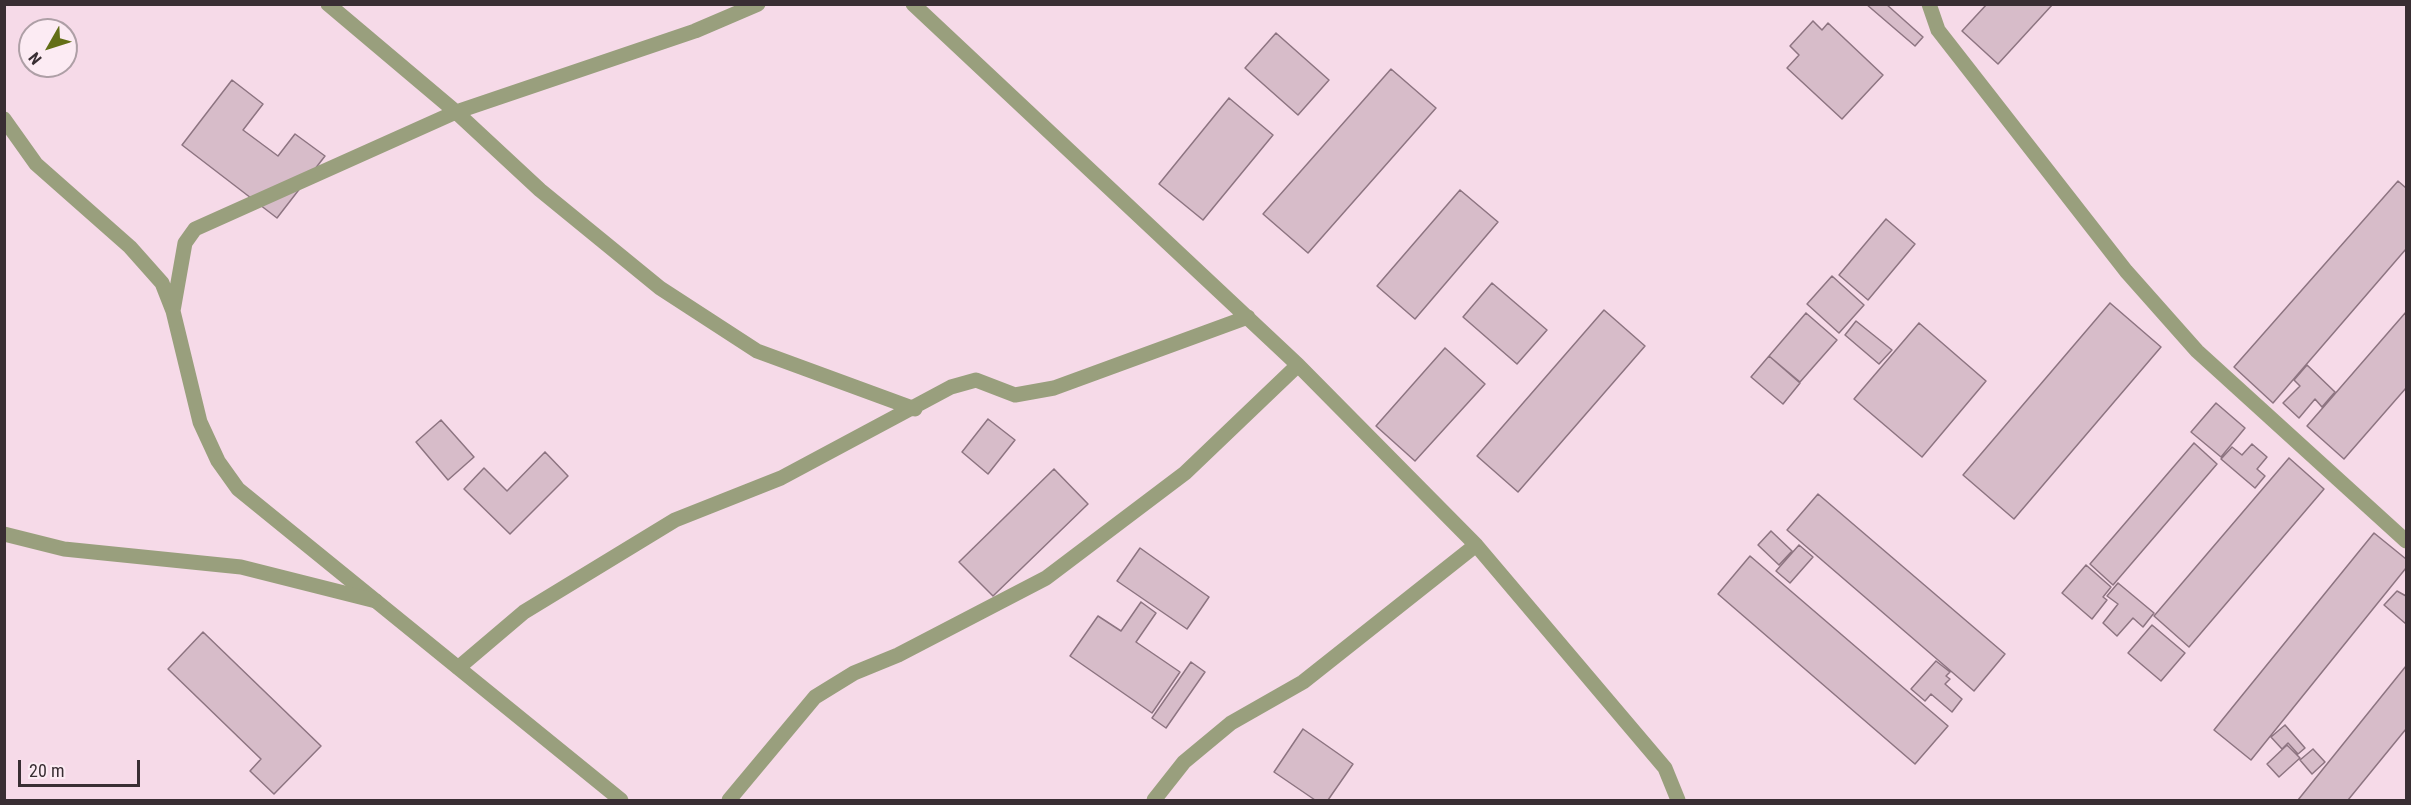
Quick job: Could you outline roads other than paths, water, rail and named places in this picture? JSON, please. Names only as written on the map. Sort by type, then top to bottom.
[{"type":"street","points":[[328,4],[456,112],[540,190],[660,288],[757,351],[915,409]]},
{"type":"street","points":[[173,311],[185,243],[195,229],[456,112],[695,32],[758,4]]},
{"type":"street","points":[[913,4],[1248,317],[1476,544],[1665,768],[1678,801]]},
{"type":"street","points":[[1929,4],[1938,30],[2126,271],[2197,351],[2406,541]]},
{"type":"street","points":[[4,119],[36,164],[130,247],[162,283],[173,311],[200,422],[225,470],[238,489],[621,801]]},
{"type":"street","points":[[458,668],[524,612],[675,520],[781,478],[915,409],[951,387],[976,380],[1015,395],[1054,388],[1248,317]]},
{"type":"street","points":[[729,801],[815,697],[854,673],[898,655],[1046,578],[1185,473],[1298,365]]},
{"type":"street","points":[[4,534],[64,549],[241,567],[376,601]]},
{"type":"street","points":[[1154,801],[1184,762],[1231,723],[1303,682],[1476,544]]}]
